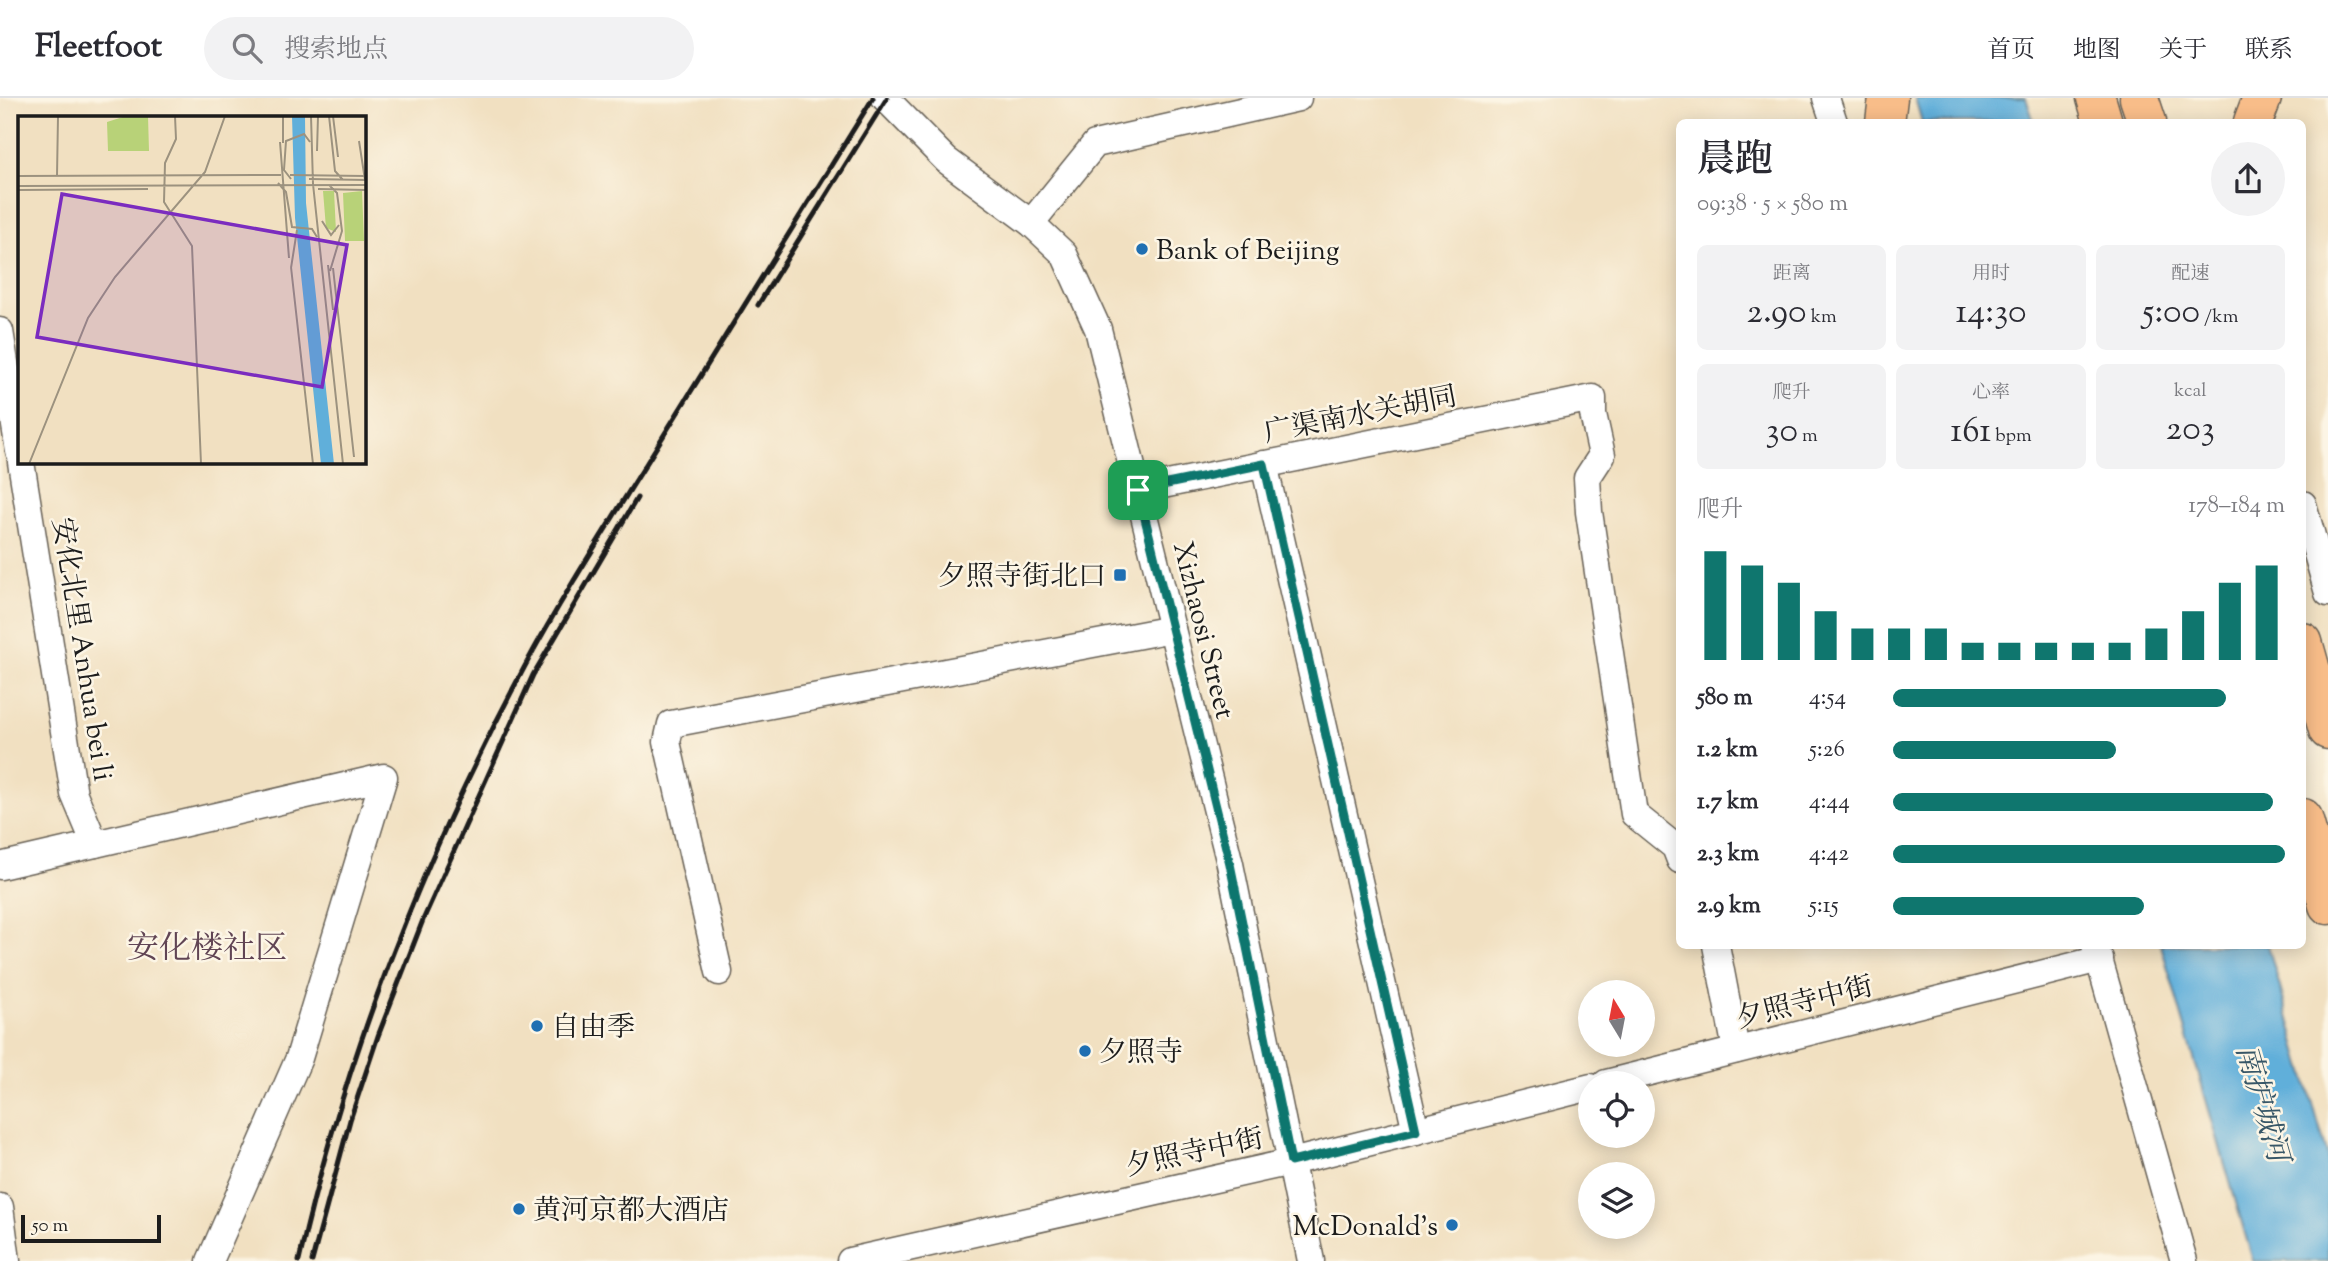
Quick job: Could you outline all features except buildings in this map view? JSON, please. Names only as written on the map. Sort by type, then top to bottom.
[{"type":"highway","points":[[1885,119],[1888,98]]},
{"type":"highway","points":[[2139,98],[2146,119]]},
{"type":"highway","points":[[2254,119],[2262,98]]},
{"type":"highway","points":[[2306,653],[2328,730]]},
{"type":"highway","points":[[2306,828],[2328,905]]},
{"type":"street","name":"Xizhaosi Street","points":[[885,98],[946,160],[1031,223],[1064,254],[1098,329],[1230,864],[1311,1261]]},
{"type":"street","points":[[1031,223],[1095,144],[1298,98]]},
{"type":"street","points":[[1826,98],[1833,119]]},
{"type":"street","points":[[2273,119],[2281,98]]},
{"type":"street","points":[[0,331],[18,445]]},
{"type":"street","name":"广渠南水关胡同","points":[[1138,490],[1594,398],[1593,414],[1602,455],[1587,478],[1589,512],[1634,814],[1676,850]]},
{"type":"street","name":"安化北里 Anhua bei li","points":[[21,464],[74,793],[95,844]]},
{"type":"street","points":[[1264,464],[1416,1131]]},
{"type":"street","points":[[2306,515],[2328,593]]},
{"type":"street","points":[[719,972],[667,742],[671,724],[1172,629]]},
{"type":"street","points":[[0,866],[384,777],[299,1058],[210,1261]]},
{"type":"street","points":[[1717,949],[1736,1051]]},
{"type":"street","points":[[2098,952],[2184,1261]]},
{"type":"street","name":"夕照寺中街","points":[[1655,1071],[2098,952]]},
{"type":"street","name":"夕照寺中街","points":[[850,1261],[1291,1162],[1578,1090]]},
{"type":"street","points":[[0,1207],[7,1261]]},
{"type":"water","points":[[1915,98],[2026,98],[2033,119],[1921,119]]},
{"type":"water","name":"南护城河","points":[[2162,949],[2269,949],[2328,1157],[2328,1261],[2253,1261]]},
{"type":"railway","points":[[299,1261],[318,1184],[364,1032],[421,883],[488,738],[573,583],[873,98]]},
{"type":"railway","points":[[758,305],[887,98]]},
{"type":"railway","points":[[312,1261],[350,1120],[378,1036],[423,920],[533,675],[637,498]]},
{"type":"place","name":"Bank of Beijing","points":[[1142,249]]},
{"type":"place","name":"夕照寺街北口","points":[[1120,575]]},
{"type":"place","name":"自由季","points":[[537,1026]]},
{"type":"place","name":"夕照寺","points":[[1085,1051]]},
{"type":"place","name":"黄河京都大酒店","points":[[519,1209]]},
{"type":"place","name":"McDonald's","points":[[1452,1225]]},
{"type":"district","name":"安化楼社区","points":[[207,947]]},
{"type":"route","points":[[1264,464],[1416,1131],[1291,1162],[1230,864],[1138,490],[1264,464]]}]
